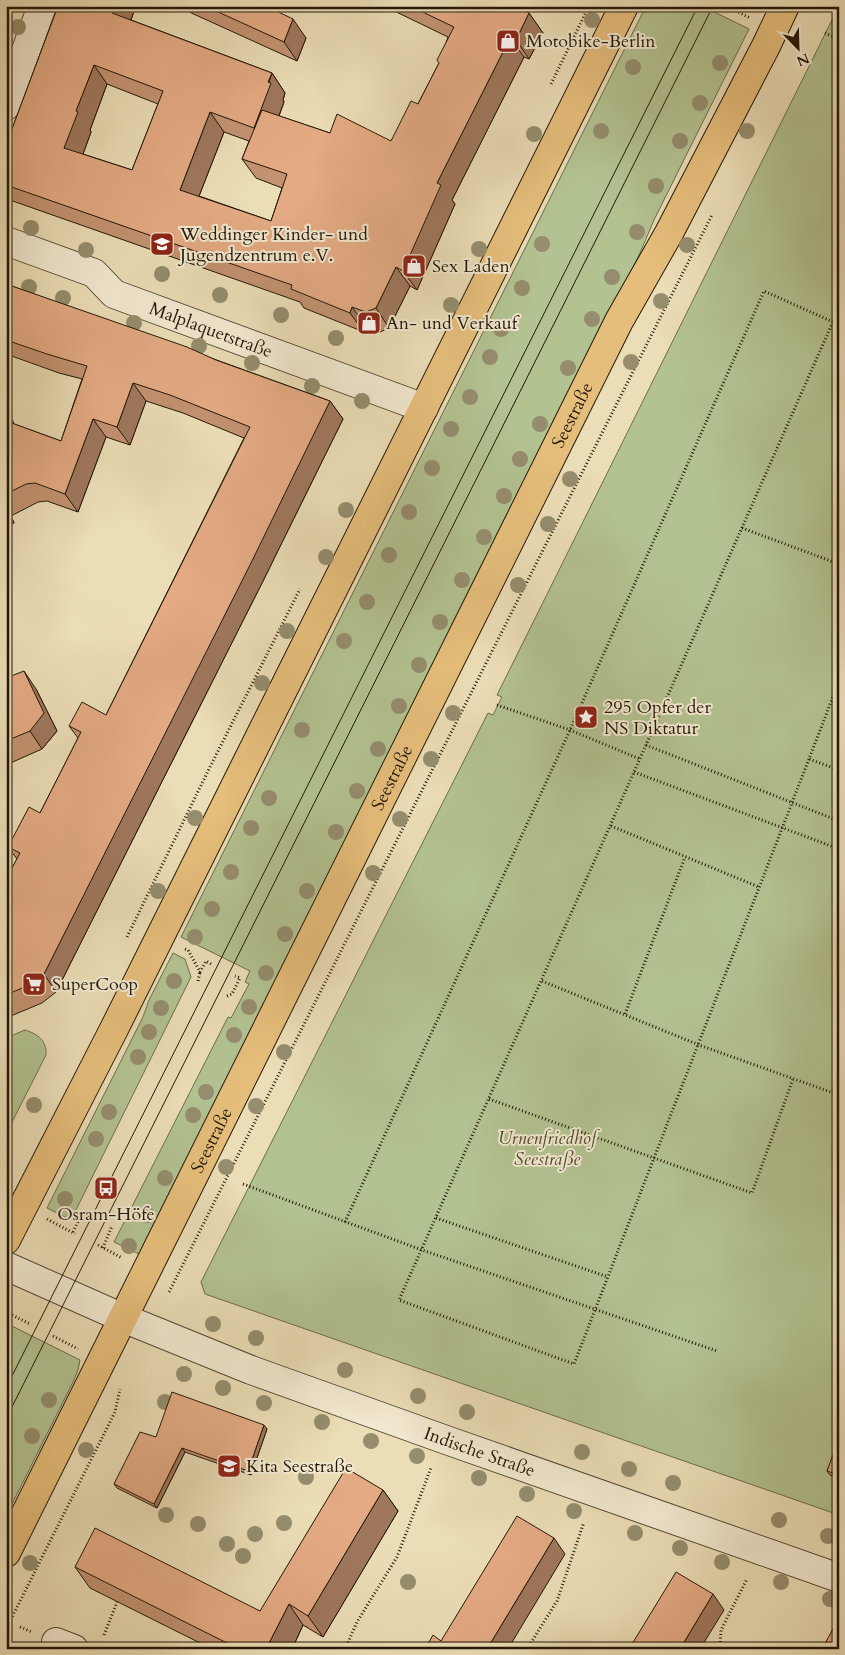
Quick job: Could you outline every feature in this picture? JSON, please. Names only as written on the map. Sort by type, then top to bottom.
[{"type":"main road","points":[[6,1240],[128,1002],[624,6]]},
{"type":"main road","name":"Seestraße","points":[[6,1553],[619,321],[669,233],[775,29],[785,6]]},
{"type":"street","points":[[6,106],[42,6]]},
{"type":"street","name":"Malplaquetstraße","points":[[6,242],[94,273],[114,294],[424,408]]},
{"type":"street","name":"Indische Straße","points":[[6,1266],[123,1318],[251,1370],[839,1578]]},
{"type":"path","points":[[726,6],[752,19]]},
{"type":"path","points":[[813,14],[816,6]]},
{"type":"path","points":[[825,33],[839,39]]},
{"type":"path","points":[[180,1272],[715,208]]},
{"type":"path","points":[[345,1222],[570,730],[764,291],[832,322]]},
{"type":"path","points":[[839,308],[399,1300],[574,1364],[839,681]]},
{"type":"path","points":[[742,528],[839,564]]},
{"type":"path","points":[[497,705],[570,730],[640,759]]},
{"type":"path","points":[[646,745],[839,821]]},
{"type":"path","points":[[809,759],[839,770]]},
{"type":"path","points":[[634,772],[839,849]]},
{"type":"path","points":[[610,826],[759,888]]},
{"type":"path","points":[[625,1014],[685,857]]},
{"type":"path","points":[[183,948],[188,950],[200,972]]},
{"type":"path","points":[[198,981],[206,961],[211,964]]},
{"type":"path","points":[[227,996],[232,994],[240,978],[235,976]]},
{"type":"path","points":[[542,980],[699,1045],[839,1095]]},
{"type":"path","points":[[489,1099],[752,1193],[793,1079]]},
{"type":"path","points":[[243,1184],[422,1250],[717,1351]]},
{"type":"path","points":[[45,1218],[74,1233],[83,1211]]},
{"type":"path","points":[[436,1218],[608,1277]]},
{"type":"path","points":[[103,1248],[112,1226]]},
{"type":"path","points":[[98,1246],[126,1260]]},
{"type":"path","points":[[6,1312],[30,1324]]},
{"type":"path","points":[[53,1336],[79,1349]]},
{"type":"path","points":[[6,1630],[115,1412],[123,1382]]},
{"type":"path","points":[[345,1649],[357,1622],[397,1557],[431,1468]]},
{"type":"path","points":[[527,1649],[557,1601],[584,1522]]},
{"type":"path","points":[[720,1649],[721,1630],[747,1579]]},
{"type":"path","points":[[104,1635],[117,1602]]},
{"type":"green space","points":[[646,6],[702,6],[749,29],[654,220],[640,253],[139,1254],[114,1242],[228,1017],[231,1018],[249,984],[245,982],[250,971],[181,937]]},
{"type":"green space","name":"Urnenfriedhof Seestraße","points":[[839,6],[839,1515],[205,1294],[201,1282],[488,713],[493,715],[502,697],[497,695]]},
{"type":"green space","points":[[173,953],[185,959],[191,977],[73,1216],[67,1218],[47,1208]]},
{"type":"green space","points":[[25,1030],[41,1039],[45,1046],[46,1055],[6,1134],[6,1038]]},
{"type":"green space","points":[[6,1323],[80,1360],[74,1380],[6,1516]]},
{"type":"building","points":[[58,6],[115,6],[112,13],[272,73],[268,82],[271,83],[254,128],[210,112],[180,190],[271,221],[287,174],[242,159],[262,110],[330,133],[337,114],[391,141],[411,101],[418,104],[439,63],[437,60],[454,27],[410,6],[465,6],[470,9],[471,6],[512,6],[529,13],[516,40],[510,38],[437,183],[441,185],[403,271],[396,267],[376,308],[366,312],[352,307],[350,313],[291,289],[292,285],[6,185],[6,145]],"holes":[[[94,65],[163,91],[132,170],[64,148]]]},
{"type":"building","points":[[205,6],[266,6],[293,19],[284,42]]},
{"type":"building","points":[[6,284],[187,347],[216,360],[330,401],[251,563],[44,974],[29,985],[6,995],[6,879],[20,853],[8,847],[29,807],[40,813],[81,732],[69,726],[82,702],[106,715],[250,427],[170,395],[133,383],[117,427],[93,419],[65,494],[35,483],[26,484],[6,494],[6,416],[9,422],[61,441],[87,366],[6,340]]},
{"type":"building","points":[[24,671],[44,713],[30,731],[6,741],[6,678]]},
{"type":"building","points":[[172,1392],[264,1425],[248,1471],[182,1448],[154,1504],[114,1484],[140,1432],[156,1437]]},
{"type":"building","points":[[837,1444],[839,1445],[839,1475],[827,1471]]},
{"type":"building","points":[[346,1468],[383,1490],[308,1616],[289,1604],[266,1649],[239,1649],[75,1567],[95,1528],[260,1611]]},
{"type":"building","points":[[517,1516],[554,1538],[487,1649],[425,1649],[433,1635],[441,1641]]},
{"type":"building","points":[[676,1572],[713,1594],[680,1649],[629,1649]]},
{"type":"building","points":[[834,1627],[839,1630],[839,1649],[822,1649]]},
{"type":"tram line","points":[[6,1388],[698,6]]},
{"type":"tram line","points":[[6,1419],[713,6]]},
{"type":"place","name":"Motobike-Berlin","points":[[508,41]]},
{"type":"place","name":"Weddinger Kinder- und Jugendzentrum e.V.","points":[[162,244]]},
{"type":"place","name":"Sex Laden","points":[[414,266]]},
{"type":"place","name":"An- und Verkauf","points":[[369,323]]},
{"type":"place","name":"295 Opfer der NS Diktatur","points":[[586,717]]},
{"type":"place","name":"SuperCoop","points":[[34,984]]},
{"type":"place","name":"Osram-Höfe","points":[[106,1188]]},
{"type":"place","name":"Kita Seestraße","points":[[229,1466]]}]
